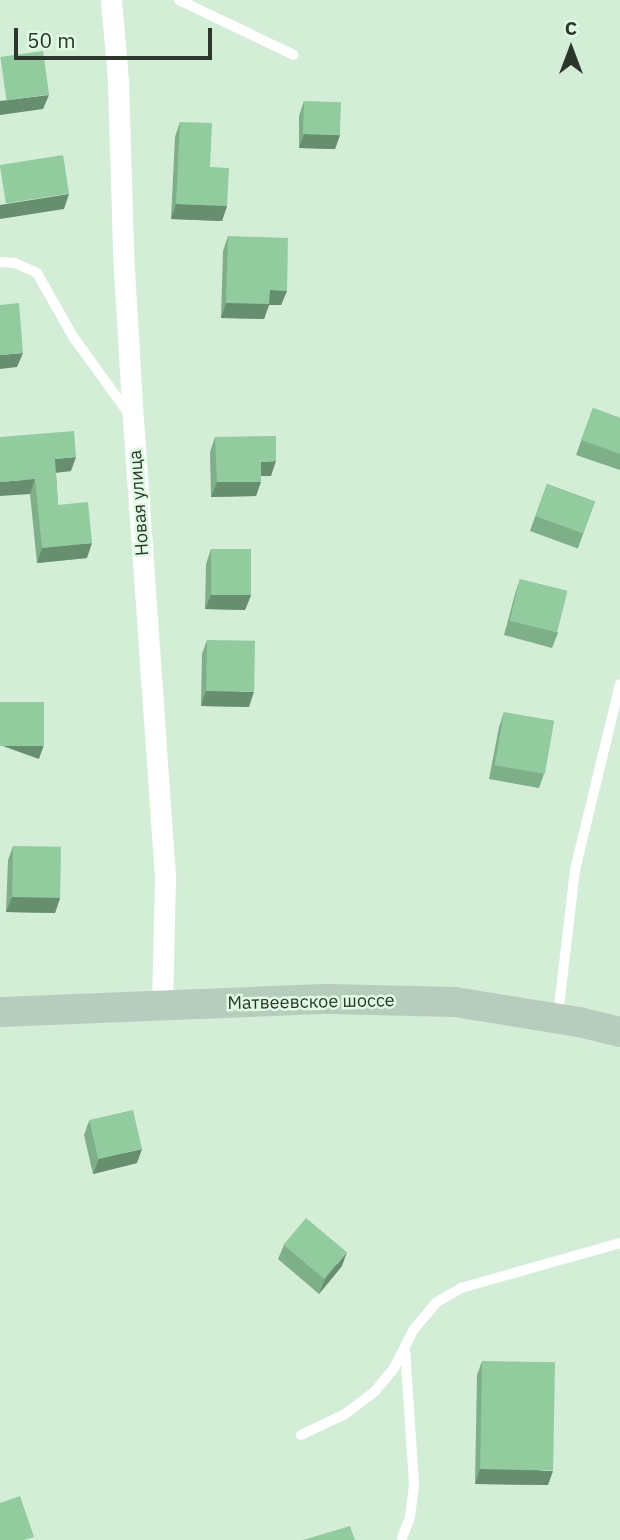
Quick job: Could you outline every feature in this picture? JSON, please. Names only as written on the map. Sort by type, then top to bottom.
[{"type":"main road","name":"Матвеевское шоссе","points":[[0,1012],[329,999],[441,1002],[557,1018],[620,1032]]},
{"type":"street","name":"Новая улица","points":[[111,0],[118,80],[123,253],[133,419],[165,880],[162,1005]]},
{"type":"lane","points":[[179,0],[294,55]]},
{"type":"lane","points":[[0,262],[15,263],[37,273],[74,338],[133,419]]},
{"type":"lane","points":[[557,1018],[575,870],[620,684]]},
{"type":"lane","points":[[301,1435],[345,1414],[375,1391],[394,1368],[414,1329],[437,1302],[461,1288],[620,1243]]},
{"type":"lane","points":[[402,1538],[410,1517],[414,1484],[405,1346]]},
{"type":"building","points":[[43,51],[49,95],[7,101],[0,57]]},
{"type":"building","points":[[304,101],[341,102],[340,135],[303,134]]},
{"type":"building","points":[[180,122],[212,123],[210,167],[229,168],[227,206],[176,204]]},
{"type":"building","points":[[63,155],[69,194],[6,204],[0,165]]},
{"type":"building","points":[[228,236],[288,238],[287,291],[270,290],[269,304],[226,303]]},
{"type":"building","points":[[19,303],[23,353],[0,355],[0,305]]},
{"type":"building","points":[[593,408],[620,418],[620,454],[581,440]]},
{"type":"building","points":[[74,431],[76,457],[55,459],[58,505],[88,502],[92,543],[42,548],[35,479],[0,482],[0,437]]},
{"type":"building","points":[[276,436],[276,461],[261,462],[261,482],[217,482],[215,437]]},
{"type":"building","points":[[547,484],[595,501],[583,533],[535,516]]},
{"type":"building","points":[[211,549],[251,549],[251,595],[211,595]]},
{"type":"building","points":[[520,579],[568,591],[557,633],[510,621]]},
{"type":"building","points":[[207,640],[255,641],[254,692],[206,691]]},
{"type":"building","points":[[0,702],[44,702],[44,746],[0,746]]},
{"type":"building","points":[[504,712],[554,721],[545,774],[495,765]]},
{"type":"building","points":[[13,846],[61,847],[60,898],[12,897]]},
{"type":"building","points":[[133,1110],[142,1149],[98,1159],[89,1120]]},
{"type":"building","points":[[306,1218],[347,1252],[324,1279],[284,1245]]},
{"type":"building","points":[[482,1361],[555,1362],[553,1470],[480,1469]]},
{"type":"building","points":[[20,1496],[34,1537],[24,1540],[0,1540],[0,1503]]},
{"type":"building","points":[[350,1526],[355,1540],[303,1540]]}]
